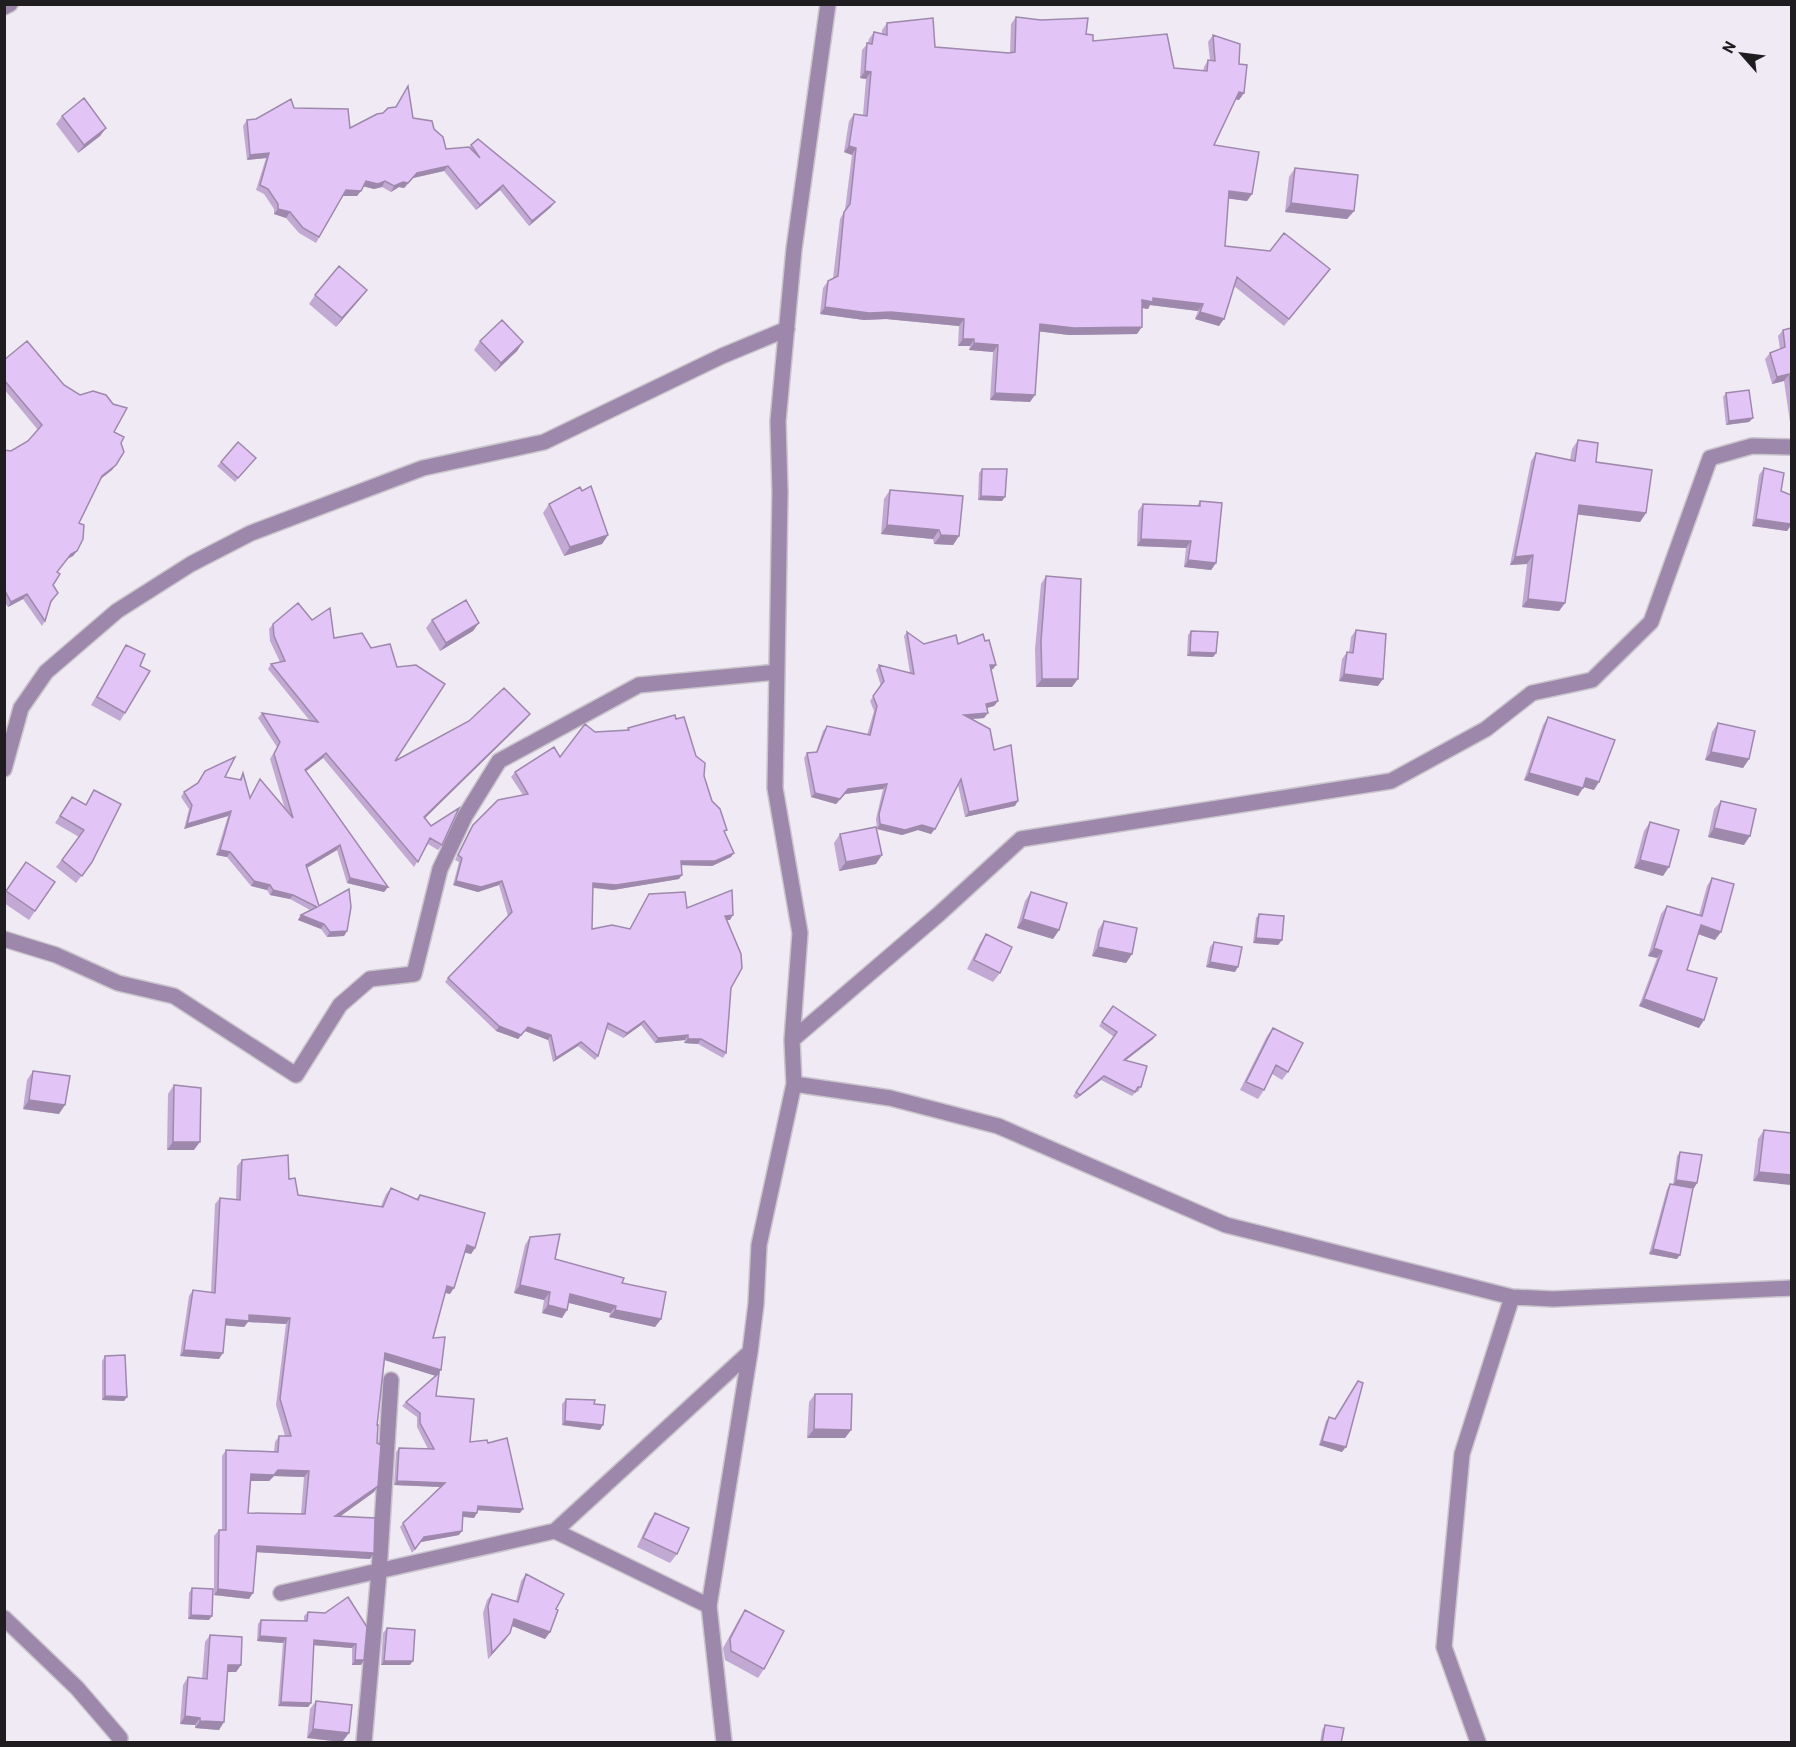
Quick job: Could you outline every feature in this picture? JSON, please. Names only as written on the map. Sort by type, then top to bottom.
[{"type":"street","points":[[4,7],[10,4]]},
{"type":"street","points":[[724,1743],[709,1606],[750,1352],[756,1304],[759,1245],[794,1084],[792,1040],[800,933],[775,788],[780,492],[778,421],[794,249],[828,4]]},
{"type":"street","points":[[4,769],[21,708],[46,672],[117,611],[191,564],[251,533],[423,468],[544,442],[722,356],[787,329]]},
{"type":"street","points":[[792,1040],[939,914],[1021,839],[1391,781],[1486,729],[1532,693],[1592,680],[1651,622],[1710,458],[1752,446],[1791,447]]},
{"type":"street","points":[[4,939],[56,955],[118,983],[174,996],[296,1075],[340,1005],[370,979],[414,974],[440,869],[465,816],[499,761],[639,685],[777,672]]},
{"type":"street","points":[[794,1084],[890,1098],[998,1126],[1226,1226],[1512,1297],[1552,1299],[1791,1288]]},
{"type":"street","points":[[1478,1743],[1444,1647],[1462,1454],[1512,1297]]},
{"type":"street","points":[[281,1593],[555,1531],[750,1352]]},
{"type":"street","points":[[364,1743],[379,1572],[391,1380]]},
{"type":"street","points":[[555,1531],[709,1606]]},
{"type":"street","points":[[4,1618],[77,1688],[120,1738],[119,1743]]},
{"type":"building","points":[[1016,17],[1041,20],[1088,18],[1086,34],[1093,35],[1093,41],[1167,34],[1174,68],[1207,71],[1208,60],[1215,61],[1213,35],[1240,44],[1239,64],[1247,65],[1244,93],[1239,92],[1214,145],[1259,152],[1252,194],[1229,191],[1225,246],[1270,251],[1284,233],[1330,269],[1289,319],[1237,277],[1224,319],[1200,312],[1203,304],[1153,298],[1153,302],[1142,300],[1142,327],[1074,328],[1040,324],[1035,395],[995,393],[998,345],[974,343],[974,339],[963,339],[964,319],[891,312],[869,313],[825,307],[828,281],[838,276],[844,212],[850,204],[856,148],[849,146],[854,114],[867,116],[871,72],[865,71],[867,43],[872,44],[874,32],[887,35],[887,23],[933,18],[935,47],[1009,53],[1015,52]]},
{"type":"building","points":[[408,86],[413,118],[432,121],[434,129],[443,137],[446,149],[469,147],[480,158],[471,145],[478,139],[555,202],[532,221],[503,185],[480,205],[448,166],[417,173],[408,183],[403,182],[394,186],[385,181],[378,184],[366,181],[361,191],[346,190],[319,237],[303,228],[290,212],[278,209],[278,204],[268,189],[260,185],[269,153],[250,155],[247,120],[256,119],[291,99],[294,108],[348,109],[350,128],[383,113],[388,108],[396,107]]},
{"type":"building","points":[[84,98],[106,128],[84,145],[62,116]]},
{"type":"building","points":[[1295,168],[1358,175],[1354,211],[1291,203]]},
{"type":"building","points":[[339,266],[367,290],[342,318],[315,295]]},
{"type":"building","points":[[502,320],[523,342],[501,363],[480,341]]},
{"type":"building","points":[[1791,328],[1791,391],[1789,374],[1777,377],[1770,353],[1785,347],[1783,330]]},
{"type":"building","points":[[27,341],[64,385],[80,395],[93,391],[106,395],[113,404],[127,408],[114,432],[124,437],[121,443],[124,452],[116,465],[102,476],[79,523],[84,525],[83,539],[77,551],[71,554],[57,572],[60,574],[53,585],[58,593],[51,601],[45,621],[27,594],[11,602],[4,589],[4,450],[11,451],[28,441],[42,425],[4,380],[4,360]]},
{"type":"building","points":[[1749,390],[1753,418],[1729,421],[1726,393]]},
{"type":"building","points":[[1578,440],[1598,443],[1596,462],[1652,470],[1646,513],[1579,505],[1565,603],[1528,599],[1533,555],[1515,557],[1536,453],[1575,461]]},
{"type":"building","points":[[238,442],[256,458],[238,478],[221,462]]},
{"type":"building","points":[[1764,468],[1784,473],[1781,491],[1791,495],[1791,524],[1756,519]]},
{"type":"building","points":[[982,469],[1007,469],[1005,497],[981,496]]},
{"type":"building","points":[[591,486],[608,535],[570,547],[549,504],[580,487],[582,491]]},
{"type":"building","points":[[890,490],[963,496],[959,536],[941,535],[939,530],[887,525]]},
{"type":"building","points":[[1200,501],[1222,503],[1216,563],[1188,560],[1191,541],[1141,539],[1143,504],[1200,506]]},
{"type":"building","points":[[1046,576],[1081,579],[1078,679],[1042,679],[1041,641]]},
{"type":"building","points":[[466,600],[479,623],[446,643],[432,620]]},
{"type":"building","points":[[298,603],[312,620],[330,608],[334,638],[362,633],[371,648],[390,644],[397,667],[416,665],[445,684],[395,761],[469,721],[504,688],[530,714],[424,817],[431,826],[459,808],[442,845],[430,838],[418,862],[326,753],[305,770],[388,887],[350,878],[340,845],[306,865],[319,906],[349,889],[351,907],[347,931],[330,932],[324,924],[301,915],[317,907],[293,895],[273,890],[270,885],[254,881],[230,852],[220,850],[231,811],[187,824],[192,805],[184,792],[198,783],[205,771],[235,757],[225,777],[241,780],[243,773],[250,798],[260,779],[293,818],[274,754],[280,742],[262,713],[318,722],[271,664],[285,661],[274,636],[273,624]]},
{"type":"building","points":[[1356,630],[1386,634],[1383,679],[1344,674],[1347,652],[1353,653]]},
{"type":"building","points":[[1191,631],[1218,632],[1216,653],[1190,652]]},
{"type":"building","points":[[907,632],[924,644],[956,635],[958,644],[983,634],[985,641],[989,640],[996,665],[990,665],[998,701],[986,704],[988,713],[964,715],[990,729],[994,750],[1011,745],[1018,801],[969,812],[961,779],[935,829],[922,825],[905,830],[880,824],[879,814],[887,784],[848,789],[840,799],[815,793],[807,753],[817,752],[827,726],[870,735],[877,706],[873,696],[884,681],[879,665],[914,674]]},
{"type":"building","points":[[126,645],[145,654],[140,666],[150,671],[125,713],[97,697]]},
{"type":"building","points":[[675,715],[676,719],[684,717],[696,756],[705,763],[704,776],[712,801],[720,809],[727,830],[724,831],[734,853],[715,861],[681,861],[682,875],[616,885],[593,883],[592,929],[612,925],[630,929],[649,894],[685,892],[687,908],[732,890],[733,915],[725,916],[741,954],[742,968],[731,988],[726,1053],[701,1039],[688,1039],[688,1035],[658,1038],[644,1021],[627,1033],[608,1023],[598,1056],[581,1042],[556,1058],[551,1035],[528,1027],[521,1035],[499,1026],[448,978],[512,912],[502,881],[481,887],[456,881],[462,858],[458,855],[473,825],[498,800],[528,794],[515,772],[554,747],[560,757],[585,724],[595,732],[629,730],[628,728]]},
{"type":"building","points":[[1548,717],[1615,740],[1599,782],[1586,778],[1583,788],[1529,773]]},
{"type":"building","points":[[1718,723],[1755,731],[1749,759],[1711,752]]},
{"type":"building","points":[[94,790],[121,804],[92,862],[82,876],[62,860],[84,830],[60,816],[72,797],[86,805]]},
{"type":"building","points":[[1721,801],[1756,809],[1750,836],[1714,828]]},
{"type":"building","points":[[1650,822],[1679,830],[1669,867],[1640,860]]},
{"type":"building","points":[[876,827],[882,855],[846,862],[840,834]]},
{"type":"building","points":[[26,862],[55,882],[35,911],[6,891]]},
{"type":"building","points":[[1712,878],[1734,884],[1721,932],[1701,925],[1687,970],[1717,978],[1704,1020],[1644,999],[1662,951],[1654,948],[1667,906],[1702,916]]},
{"type":"building","points":[[1031,892],[1067,903],[1059,930],[1023,919]]},
{"type":"building","points":[[1259,914],[1284,916],[1282,940],[1256,938]]},
{"type":"building","points":[[1104,921],[1137,928],[1132,954],[1098,947]]},
{"type":"building","points":[[986,934],[1012,947],[1000,973],[974,960]]},
{"type":"building","points":[[1214,942],[1242,947],[1238,967],[1210,962]]},
{"type":"building","points":[[1113,1006],[1156,1035],[1124,1060],[1147,1066],[1141,1087],[1138,1087],[1135,1092],[1104,1076],[1080,1095],[1076,1092],[1117,1032],[1102,1022]]},
{"type":"building","points":[[1273,1028],[1303,1043],[1288,1072],[1276,1065],[1264,1090],[1246,1082]]},
{"type":"building","points":[[33,1071],[70,1076],[65,1105],[29,1100]]},
{"type":"building","points":[[174,1085],[201,1088],[200,1142],[173,1142]]},
{"type":"building","points":[[1764,1130],[1791,1133],[1791,1175],[1759,1172]]},
{"type":"building","points":[[1680,1152],[1702,1155],[1697,1183],[1676,1180]]},
{"type":"building","points":[[288,1155],[289,1179],[295,1178],[298,1195],[383,1207],[391,1188],[418,1200],[420,1195],[485,1213],[475,1248],[467,1245],[454,1288],[447,1286],[433,1338],[445,1337],[441,1370],[385,1353],[377,1426],[378,1424],[377,1443],[381,1445],[378,1486],[335,1516],[375,1518],[374,1553],[257,1546],[253,1593],[218,1589],[219,1530],[226,1530],[226,1450],[278,1452],[279,1436],[291,1436],[280,1399],[290,1318],[249,1315],[249,1321],[226,1319],[223,1353],[184,1350],[193,1290],[215,1293],[220,1198],[240,1200],[242,1160]],"holes":[[[278,1470],[309,1471],[305,1514],[248,1513],[251,1474],[274,1475]]]},
{"type":"building","points":[[1670,1184],[1693,1188],[1680,1255],[1653,1249]]},
{"type":"building","points":[[560,1234],[555,1259],[624,1278],[622,1283],[666,1292],[661,1319],[615,1310],[616,1306],[570,1294],[567,1310],[548,1305],[550,1292],[520,1285],[530,1237]]},
{"type":"building","points":[[125,1355],[127,1397],[105,1396],[105,1356]]},
{"type":"building","points":[[439,1373],[436,1396],[474,1399],[470,1442],[487,1440],[488,1443],[507,1438],[523,1509],[478,1506],[477,1513],[463,1512],[462,1531],[424,1537],[415,1549],[403,1523],[445,1483],[397,1481],[399,1448],[434,1449],[420,1423],[420,1413],[406,1402]]},
{"type":"building","points":[[1358,1381],[1363,1383],[1346,1447],[1322,1441],[1329,1417],[1335,1419]]},
{"type":"building","points":[[815,1394],[852,1394],[851,1430],[814,1429]]},
{"type":"building","points":[[566,1399],[595,1400],[594,1404],[605,1405],[603,1425],[565,1421]]},
{"type":"building","points":[[655,1513],[689,1528],[677,1554],[643,1538]]},
{"type":"building","points":[[526,1574],[564,1594],[556,1609],[558,1610],[550,1632],[514,1619],[510,1633],[492,1653],[488,1606],[492,1594],[518,1602]]},
{"type":"building","points":[[192,1588],[213,1589],[212,1616],[191,1615]]},
{"type":"building","points":[[348,1597],[367,1627],[364,1660],[355,1660],[356,1644],[314,1640],[311,1703],[281,1702],[286,1638],[260,1636],[261,1620],[307,1621],[308,1612],[325,1613]]},
{"type":"building","points":[[745,1610],[784,1631],[764,1669],[731,1651],[730,1639]]},
{"type":"building","points":[[387,1628],[415,1630],[413,1661],[384,1661]]},
{"type":"building","points":[[210,1635],[242,1637],[241,1665],[228,1665],[224,1722],[200,1721],[200,1718],[185,1716],[188,1677],[207,1679]]},
{"type":"building","points":[[316,1701],[352,1705],[349,1733],[313,1729]]},
{"type":"building","points":[[1325,1725],[1344,1728],[1341,1743],[1322,1743]]}]
